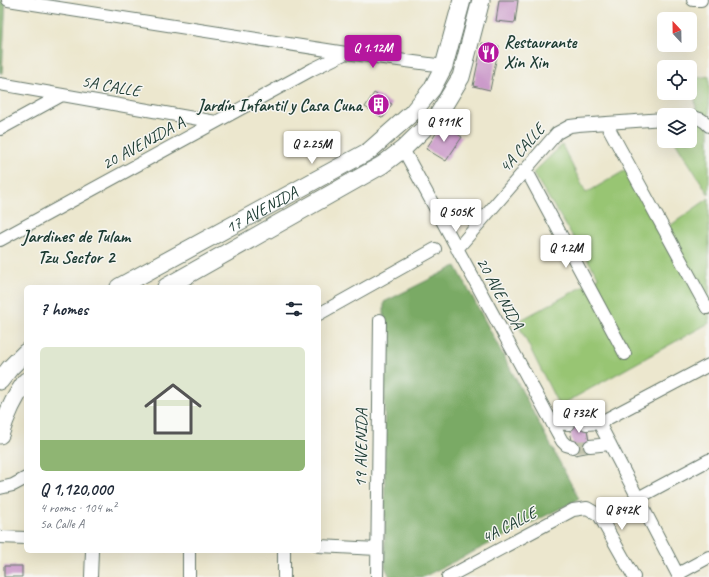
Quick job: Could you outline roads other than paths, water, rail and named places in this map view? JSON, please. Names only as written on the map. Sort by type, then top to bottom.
[{"type":"main road","name":"17 AVENIDA","points":[[123,285],[369,151],[412,113],[432,89],[444,66],[462,0]]},
{"type":"main road","name":"17 AVENIDA","points":[[170,285],[382,165],[402,149],[438,115],[461,77],[481,0]]},
{"type":"main road","points":[[0,381],[24,354]]},
{"type":"main road","points":[[0,435],[6,414],[24,384]]},
{"type":"street","points":[[8,0],[346,53],[444,66]]},
{"type":"street","points":[[693,0],[701,0]]},
{"type":"street","name":"20 AVENIDA A","points":[[0,240],[313,69],[346,53]]},
{"type":"street","name":"5A CALLE","points":[[0,84],[216,122]]},
{"type":"street","points":[[0,129],[62,95]]},
{"type":"street","points":[[697,118],[706,123]]},
{"type":"street","name":"4A CALLE","points":[[457,250],[551,138],[563,129],[578,125],[657,119]]},
{"type":"street","points":[[606,123],[707,308]]},
{"type":"street","name":"20 AVENIDA","points":[[402,149],[552,423],[564,443],[573,447]]},
{"type":"street","points":[[523,171],[530,177],[625,354]]},
{"type":"street","points":[[321,313],[435,249]]},
{"type":"street","name":"19 AVENIDA","points":[[377,577],[380,320]]},
{"type":"street","points":[[586,424],[599,423],[709,365]]},
{"type":"street","points":[[552,423],[569,424]]},
{"type":"street","points":[[599,423],[678,576],[709,557]]},
{"type":"street","points":[[590,446],[610,444]]},
{"type":"street","points":[[638,498],[709,460]]},
{"type":"street","points":[[0,488],[13,485],[24,479]]},
{"type":"street","name":"4A CALLE","points":[[448,577],[573,510],[587,508],[599,515],[634,577]]},
{"type":"street","points":[[0,537],[24,538]]},
{"type":"street","points":[[321,546],[377,549]]},
{"type":"street","points":[[92,553],[92,577]]},
{"type":"street","points":[[189,553],[189,577]]},
{"type":"street","points":[[284,553],[284,577]]},
{"type":"tunnel","points":[[573,447],[590,446]]},
{"type":"place","name":"Restaurante Xin Xin","points":[[489,52]]},
{"type":"place","name":"Jardín Infantil y Casa Cuna","points":[[378,105]]},
{"type":"district","name":"Jardines de Tulam Tzu Sector 2","points":[[76,246]]}]
